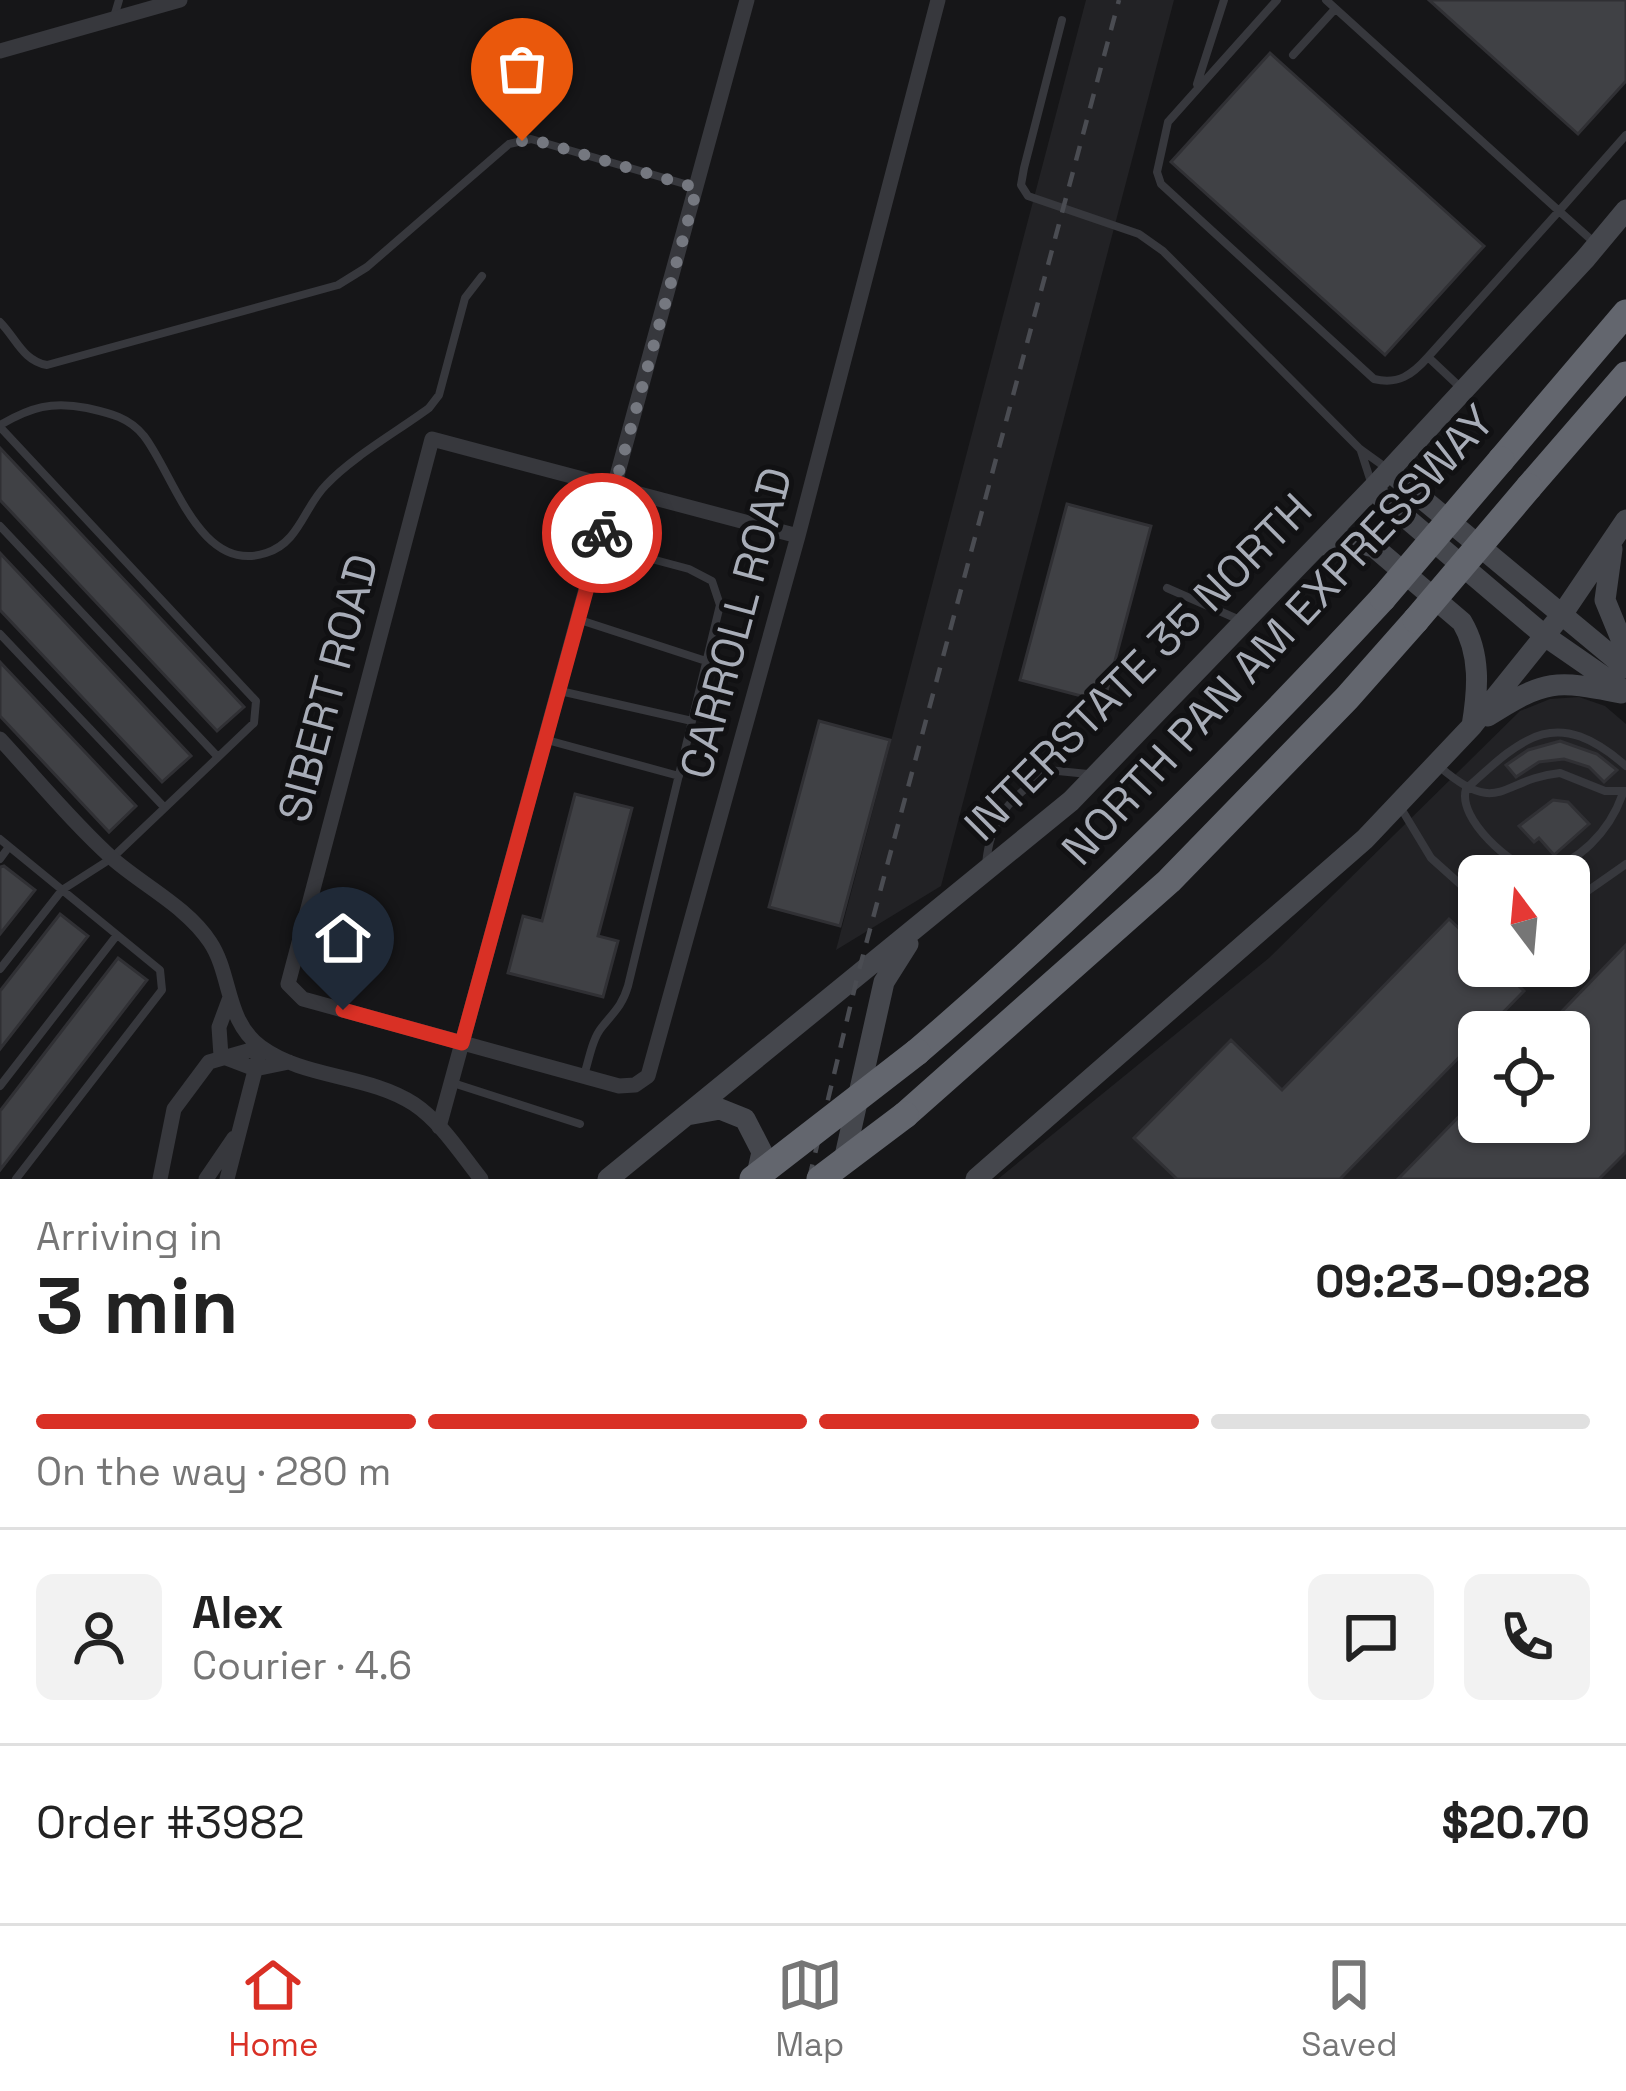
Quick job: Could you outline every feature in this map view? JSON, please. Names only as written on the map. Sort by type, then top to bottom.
[{"type":"highway","name":"NORTH PAN AM EXPRESSWAY","points":[[754,1179],[916,1052],[1147,845],[1383,598],[1626,313]]},
{"type":"highway","name":"NORTH PAN AM EXPRESSWAY","points":[[820,1179],[905,1114],[1169,881],[1281,768],[1416,620],[1626,375]]},
{"type":"main road","name":"INTERSTATE 35 NORTH","points":[[608,1179],[1042,827],[1372,489],[1626,210]]},
{"type":"main road","points":[[1389,471],[1626,668]]},
{"type":"main road","points":[[1372,489],[1545,635],[1626,693]]},
{"type":"main road","points":[[980,1178],[1248,944],[1398,804],[1472,726],[1563,613],[1621,528]]},
{"type":"main road","points":[[1621,528],[1605,577],[1605,600],[1626,651]]},
{"type":"main road","points":[[1317,546],[1347,540],[1374,547],[1462,622],[1470,635],[1476,667],[1472,726]]},
{"type":"main road","points":[[1472,726],[1541,686],[1564,682],[1626,693]]},
{"type":"main road","points":[[839,1179],[884,982],[918,928]]},
{"type":"main road","points":[[683,1115],[720,1109],[745,1119],[762,1152],[754,1179]]},
{"type":"street","points":[[0,51],[180,0]]},
{"type":"street","points":[[440,1127],[747,0]]},
{"type":"street","name":"CARROLL ROAD","points":[[462,1043],[620,1086],[635,1084],[653,1067],[938,0]]},
{"type":"street","name":"SIBERT ROAD","points":[[462,1043],[303,998],[288,984],[431,439],[615,487]]},
{"type":"street","points":[[615,487],[797,536]]},
{"type":"street","points":[[0,739],[112,858],[206,935],[224,973],[229,1000],[248,1035],[261,1047],[414,1104],[440,1127],[481,1179]]},
{"type":"street","points":[[221,1056],[219,1027],[229,1000]]},
{"type":"street","points":[[160,1179],[174,1109],[209,1063],[261,1047]]},
{"type":"street","points":[[227,1179],[261,1047]]},
{"type":"street","points":[[221,1056],[255,1069],[291,1062]]},
{"type":"street","points":[[206,1179],[238,1133]]},
{"type":"lane","points":[[114,19],[119,0]]},
{"type":"lane","points":[[1195,92],[1223,0]]},
{"type":"lane","points":[[1277,0],[1168,122],[1157,172],[1162,184],[1374,379],[1403,379],[1428,358],[1626,135]]},
{"type":"lane","points":[[1326,0],[1597,244]]},
{"type":"lane","points":[[1293,55],[1335,9]]},
{"type":"lane","points":[[1062,20],[1024,168],[1021,185],[1028,196],[1139,234],[1163,251],[1360,449],[1389,471]]},
{"type":"lane","points":[[0,322],[25,355],[47,365],[338,285],[367,267],[509,144],[531,139],[697,188]]},
{"type":"lane","points":[[0,969],[62,890],[112,858],[254,723],[256,700],[0,426],[25,410],[50,403],[117,415],[144,436],[203,533],[220,548],[243,557],[265,554],[294,534],[325,485],[430,408],[439,395],[465,298],[482,276]]},
{"type":"lane","points":[[1428,358],[1464,390]]},
{"type":"lane","points":[[1360,449],[1372,489]]},
{"type":"lane","points":[[0,526],[218,757]]},
{"type":"lane","points":[[584,1076],[595,1040],[614,1018],[628,986],[720,605],[712,581],[688,569],[598,545]]},
{"type":"lane","points":[[1167,588],[1243,622]]},
{"type":"lane","points":[[578,620],[706,661]]},
{"type":"lane","points":[[0,634],[164,808]]},
{"type":"lane","points":[[559,691],[692,721]]},
{"type":"lane","points":[[1436,764],[1466,789],[1477,793],[1508,791],[1560,773],[1605,791],[1624,791],[1604,832],[1574,859],[1539,874],[1507,857],[1468,814],[1463,799],[1466,789],[1515,745],[1547,732],[1588,737],[1626,766]]},
{"type":"lane","points":[[545,740],[679,776]]},
{"type":"lane","points":[[985,874],[990,830],[1011,800],[1048,770],[1095,774]]},
{"type":"lane","points":[[1398,804],[1431,858],[1458,882]]},
{"type":"lane","points":[[0,839],[160,970],[164,981],[162,990],[16,1179]]},
{"type":"lane","points":[[0,859],[8,848]]},
{"type":"lane","points":[[1590,889],[1626,864]]},
{"type":"lane","points":[[0,1086],[117,935]]},
{"type":"lane","points":[[452,1082],[580,1124]]},
{"type":"shaded area","points":[[1086,0],[1174,0],[941,886],[836,950]]},
{"type":"shaded area","points":[[1579,697],[1605,706],[1626,724],[1626,1179],[998,1179],[1269,958],[1520,711],[1550,699]]},
{"type":"building","points":[[1429,0],[1626,0],[1626,81],[1578,134]]},
{"type":"building","points":[[1270,53],[1484,246],[1385,355],[1171,162]]},
{"type":"building","points":[[0,448],[244,707],[217,731],[0,500]]},
{"type":"building","points":[[1067,504],[1151,526],[1104,702],[1020,680]]},
{"type":"building","points":[[0,553],[191,756],[162,782],[0,610]]},
{"type":"building","points":[[0,662],[136,806],[109,832],[0,716]]},
{"type":"building","points":[[819,721],[890,740],[840,926],[769,907]]},
{"type":"building","points":[[1560,741],[1597,754],[1617,770],[1604,782],[1589,767],[1564,759],[1539,762],[1516,777],[1506,765],[1528,750]]},
{"type":"building","points":[[575,794],[632,808],[598,936],[618,941],[603,997],[508,973],[523,916],[542,921]]},
{"type":"building","points":[[1553,800],[1568,802],[1589,824],[1554,855],[1519,826]]},
{"type":"building","points":[[0,867],[35,890],[0,934]]},
{"type":"building","points":[[60,914],[88,936],[0,1049],[0,991]]},
{"type":"building","points":[[1449,919],[1458,927],[1458,987],[1520,987],[1524,991],[1504,1011],[1458,1011],[1458,1058],[1340,1179],[1177,1179],[1134,1138],[1231,1040],[1282,1090]]},
{"type":"building","points":[[1626,945],[1626,1152],[1599,1179],[1398,1179],[1458,1118],[1458,1143],[1590,1143],[1590,1011],[1562,1011]]},
{"type":"building","points":[[118,958],[147,980],[0,1170],[0,1111]]},
{"type":"railway","points":[[809,1179],[858,974],[1119,0]]},
{"type":"way so far","points":[[522,141],[531,139],[697,188],[602,533]]},
{"type":"route","points":[[343,1010],[462,1043],[602,533]]}]
